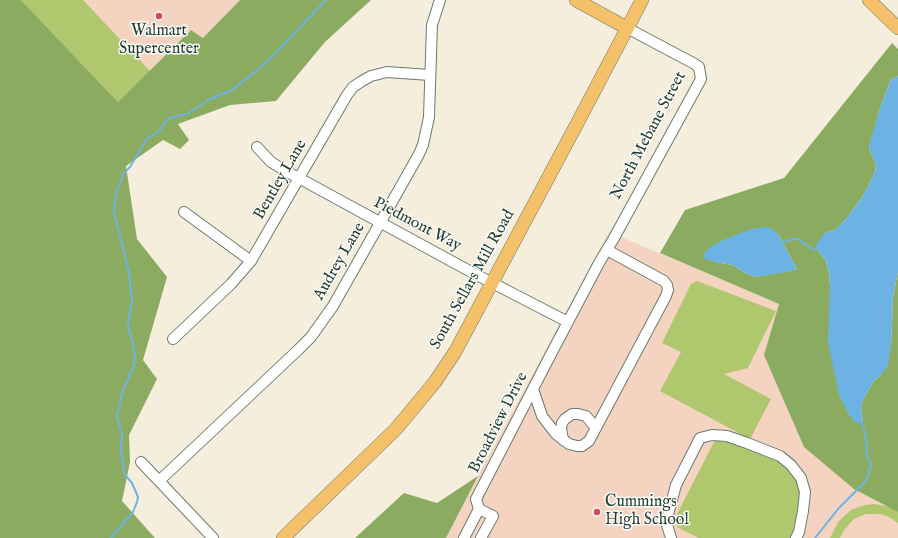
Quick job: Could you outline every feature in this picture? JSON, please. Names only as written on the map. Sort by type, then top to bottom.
[{"type":"main road","name":"North Mebane Street","points":[[576,0],[627,28]]},
{"type":"main road","name":"South Sellars Mill Road","points":[[283,538],[396,429],[435,382],[455,352],[642,0]]},
{"type":"main road","points":[[870,0],[898,28]]},
{"type":"street","name":"Audrey Lane","points":[[159,481],[312,337],[333,306],[423,145],[429,117],[432,25],[440,0]]},
{"type":"street","name":"North Mebane Street","points":[[568,322],[701,79],[700,67],[627,28]]},
{"type":"street","name":"Bentley Lane","points":[[173,339],[231,284],[251,261],[353,87],[371,76],[387,72],[430,75]]},
{"type":"street","name":"Piedmont Way","points":[[257,148],[271,162],[492,283],[568,322]]},
{"type":"street","points":[[184,212],[251,261]]},
{"type":"street","points":[[533,389],[542,416],[556,434],[569,444],[582,446],[589,441],[668,290],[664,281],[607,250]]},
{"type":"street","name":"Broadview Drive","points":[[464,538],[479,509],[476,499],[568,322]]},
{"type":"street","points":[[522,411],[542,416]]},
{"type":"street","points":[[563,440],[562,423],[572,414],[586,416],[596,428]]},
{"type":"street","points":[[671,538],[666,522],[676,485],[700,438],[712,435],[727,436],[747,443],[780,456],[791,465],[801,478],[805,492],[804,511],[796,538]]},
{"type":"street","points":[[141,462],[213,538]]},
{"type":"street","points":[[479,509],[493,516],[481,538]]},
{"type":"shaded area","points":[[21,0],[240,0],[203,38],[191,30],[118,102]]},
{"type":"shaded area","points":[[609,232],[780,304],[764,355],[898,512],[898,538],[446,538]]},
{"type":"green space","points":[[0,0],[21,0],[118,102],[191,30],[203,38],[240,0],[371,0],[325,42],[276,101],[230,105],[178,124],[189,140],[180,149],[163,140],[126,166],[137,239],[167,277],[143,360],[157,379],[129,435],[130,462],[122,501],[155,538],[0,538]]},
{"type":"green space","points":[[21,0],[83,0],[150,71],[118,102]]},
{"type":"green space","points":[[892,43],[898,49],[898,76],[891,80],[882,102],[869,147],[876,165],[875,172],[864,194],[847,218],[835,230],[827,232],[817,249],[826,261],[830,285],[863,423],[861,408],[863,400],[873,382],[881,375],[891,346],[893,297],[898,271],[898,512],[854,489],[804,447],[764,355],[779,304],[660,253],[685,210],[784,178]],"holes":[[[778,234],[797,269],[757,277],[747,274],[733,265],[715,262]]]},
{"type":"green space","points":[[697,281],[776,311],[748,368],[724,374],[771,399],[750,439],[660,391],[681,352],[662,343],[691,284]]},
{"type":"green space","points":[[723,439],[742,444],[778,461],[788,468],[797,480],[800,489],[799,512],[795,530],[790,538],[699,538],[677,527],[675,518],[715,440]]},
{"type":"green space","points":[[478,476],[446,538],[355,538],[404,493],[437,503]]},
{"type":"green space","points":[[875,504],[890,507],[898,512],[898,523],[881,514],[866,514],[854,519],[844,530],[840,538],[830,538],[838,522],[851,510],[865,505]]},
{"type":"water","points":[[898,76],[898,271],[893,297],[891,346],[888,366],[873,382],[863,400],[861,408],[862,425],[854,421],[839,395],[828,342],[829,274],[826,261],[817,249],[816,245],[823,235],[827,232],[835,230],[847,218],[864,194],[875,172],[876,165],[869,147],[870,142],[882,102],[891,80]]},
{"type":"water","points":[[766,227],[772,229],[778,234],[797,269],[757,277],[747,274],[733,265],[715,262],[703,257],[709,248],[723,240],[751,229]]},
{"type":"waterway","points":[[111,538],[133,512],[138,497],[132,483],[124,472],[121,449],[122,435],[117,416],[123,390],[134,366],[135,355],[128,325],[132,302],[129,272],[114,213],[116,193],[124,173],[130,167],[146,140],[160,130],[167,120],[187,114],[210,99],[232,90],[266,63],[326,0]]},
{"type":"waterway","points":[[781,243],[798,239],[813,250],[818,249]]},
{"type":"waterway","points":[[815,538],[838,509],[866,480],[871,465],[867,456],[866,437],[862,423]]},
{"type":"place","name":"Walmart Supercenter","points":[[159,16]]},
{"type":"place","name":"Cummings High School","points":[[597,512]]}]
